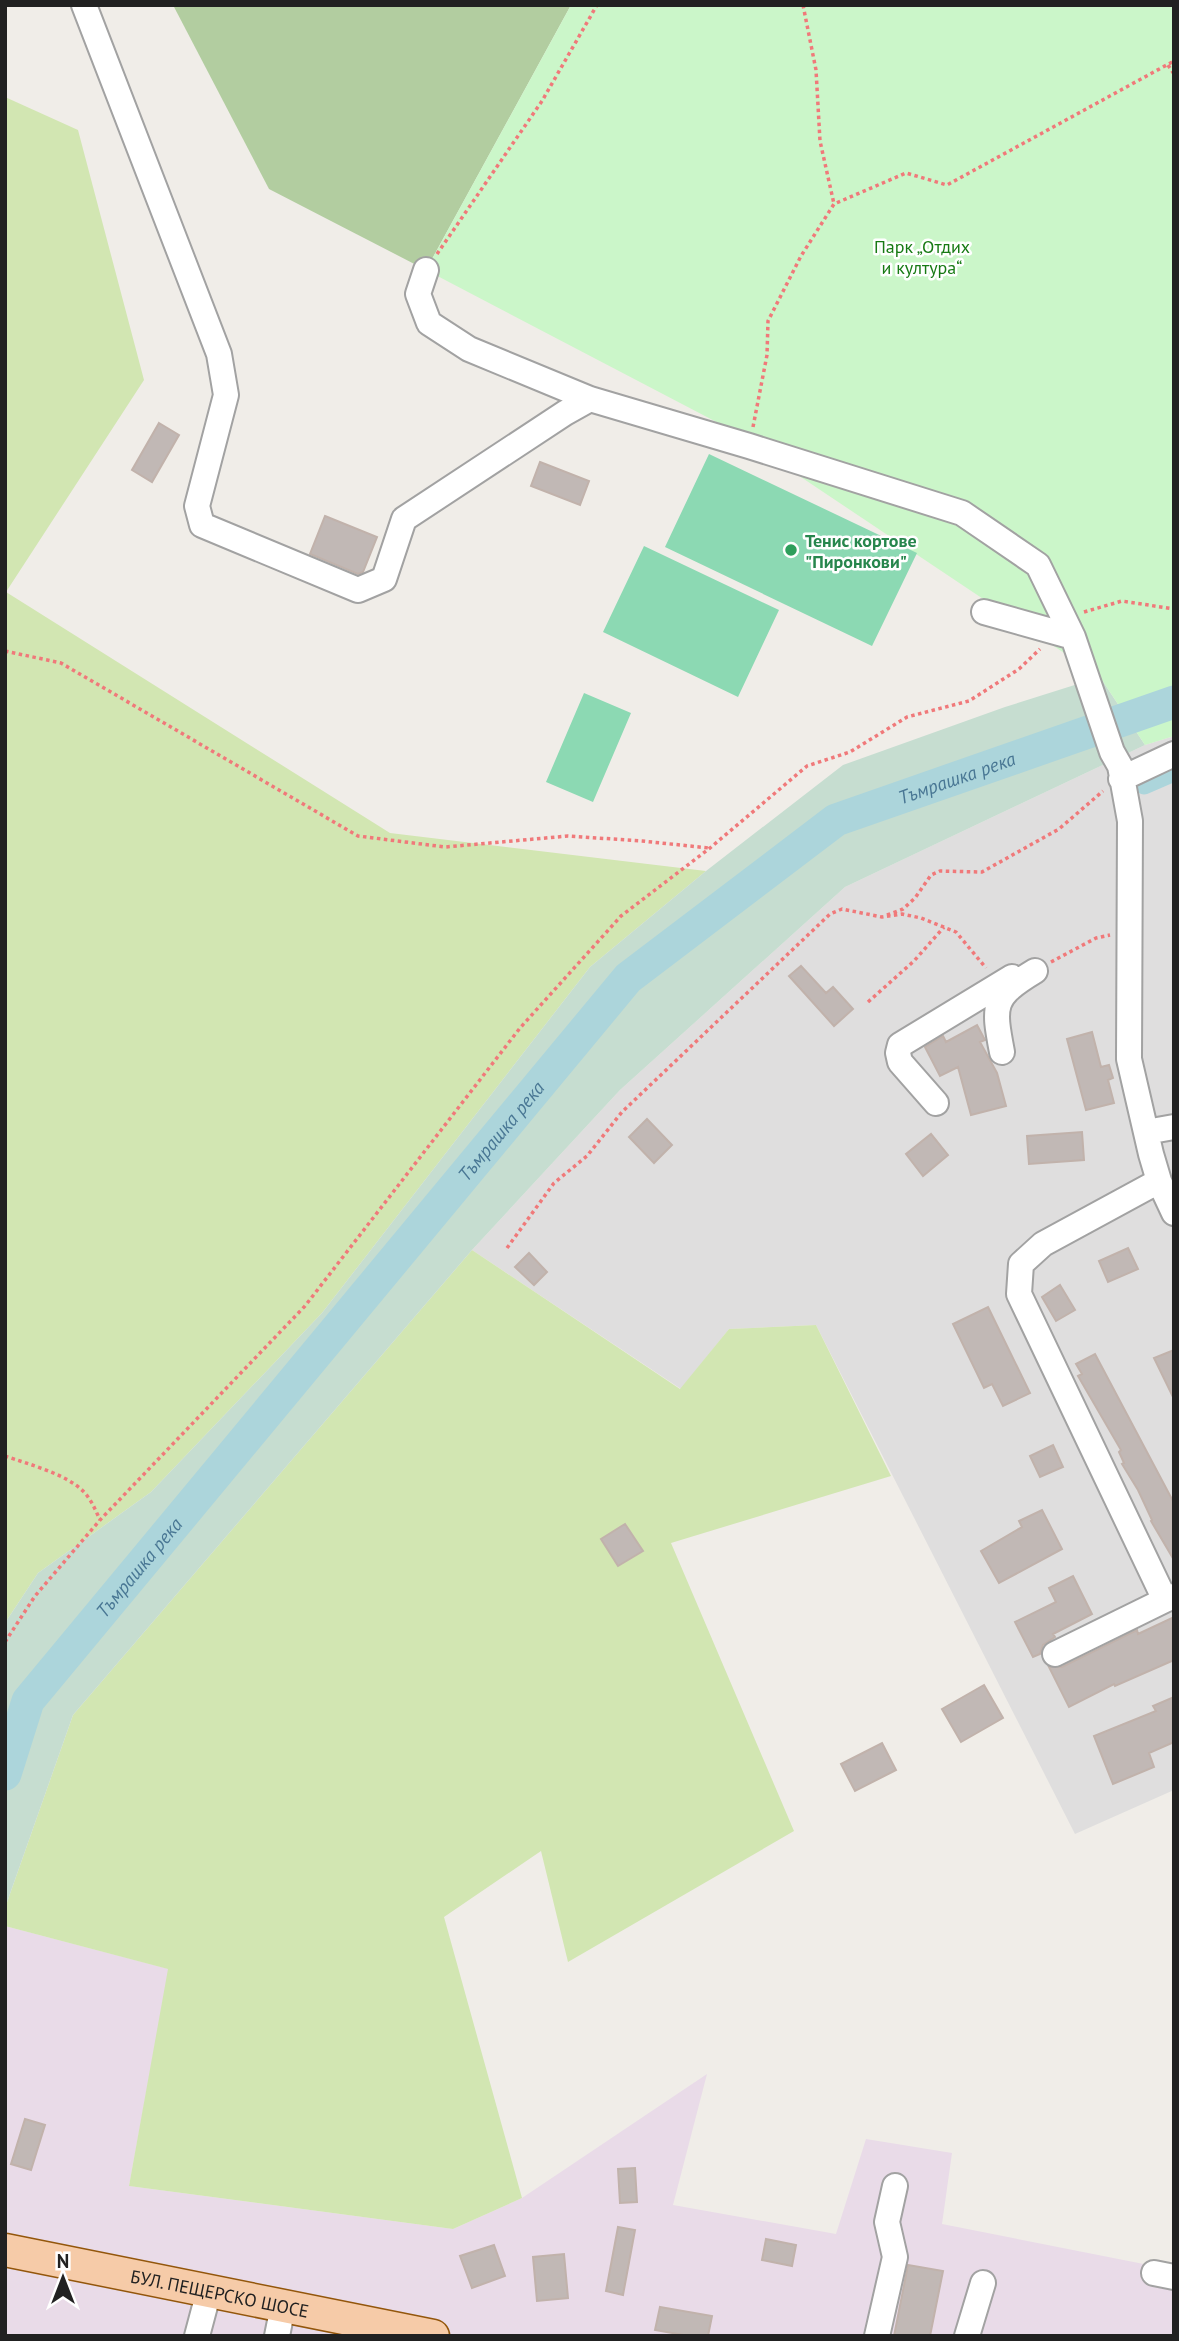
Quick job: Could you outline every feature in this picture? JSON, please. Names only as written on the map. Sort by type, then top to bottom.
[{"type":"main road","name":"БУЛ. ПЕЩЕРСКО ШОСЕ","points":[[5,2250],[209,2291],[280,2321],[433,2336]]},
{"type":"street","points":[[84,5],[219,354],[226,395],[197,506],[202,525],[358,590],[384,579],[404,519],[565,413],[590,400]]},
{"type":"street","points":[[426,270],[418,294],[429,323],[469,349],[590,400],[749,446],[962,513],[1038,565],[1112,752],[1120,766],[1130,821],[1129,1059],[1157,1147],[1159,1181],[1174,1213]]},
{"type":"street","points":[[984,612],[1064,629]]},
{"type":"street","points":[[1121,779],[1174,754]]},
{"type":"street","points":[[1002,1052],[996,1015],[998,1002],[1023,974]]},
{"type":"street","points":[[936,1104],[900,1062],[900,1045],[1023,974]]},
{"type":"street","points":[[1157,1147],[1174,1127]]},
{"type":"street","points":[[1055,1654],[1170,1598],[1019,1294],[1021,1264],[1043,1244],[1159,1181]]},
{"type":"street","points":[[877,2336],[895,2257],[887,2222],[895,2186]]},
{"type":"street","points":[[967,2336],[983,2283]]},
{"type":"street","points":[[197,2336],[209,2291]]},
{"type":"path","points":[[426,270],[542,102],[597,5]]},
{"type":"path","points":[[803,5],[816,70],[820,141],[834,204]]},
{"type":"path","points":[[749,446],[767,355],[768,321],[802,256],[834,204],[906,173],[947,185],[1174,61]]},
{"type":"path","points":[[1168,65],[1174,74]]},
{"type":"path","points":[[5,1642],[35,1597],[100,1520],[305,1306],[520,1028],[621,916],[710,848],[807,766],[849,752],[907,717],[969,701],[1019,669],[1064,629],[1122,601],[1174,609]]},
{"type":"path","points":[[5,651],[61,663],[358,836],[445,847],[568,836],[710,848]]},
{"type":"path","points":[[882,917],[903,909],[931,876],[940,871],[982,872],[1059,829],[1097,795],[1121,779]]},
{"type":"path","points":[[507,1248],[554,1183],[587,1156],[622,1112],[830,914],[842,909],[882,917],[902,914],[944,927],[956,932],[986,969],[1004,978],[1023,974],[1096,938],[1115,935],[1131,944]]},
{"type":"path","points":[[868,1002],[914,961],[944,927]]},
{"type":"path","points":[[5,1456],[58,1476],[81,1489],[93,1503],[100,1520]]},
{"type":"shaded area","points":[[1174,736],[1174,1790],[1075,1834],[816,1325],[729,1329],[681,1389],[472,1250],[620,1090],[845,887],[1145,745]]},
{"type":"shaded area","points":[[5,1926],[169,1969],[129,2186],[453,2229],[522,2198],[707,2074],[673,2205],[836,2234],[866,2139],[952,2153],[942,2224],[1174,2270],[1174,2336],[5,2336]]},
{"type":"green space","points":[[173,5],[571,5],[426,270],[269,189]]},
{"type":"green space","name":"Парк „Отдих и култура“","points":[[571,5],[1174,5],[1174,736],[1145,745],[1100,677],[726,427],[426,270]]},
{"type":"green space","points":[[5,97],[78,130],[144,380],[6,592],[390,833],[706,871],[590,967],[322,1313],[151,1492],[38,1573],[5,1623]]},
{"type":"green space","name":"Тенис кортове \"Пиронкови\"","points":[[709,454],[917,553],[872,646],[665,547]]},
{"type":"green space","points":[[644,546],[779,610],[738,697],[603,632]]},
{"type":"green space","points":[[1100,677],[1145,745],[845,887],[620,1090],[472,1250],[73,1715],[5,1908],[5,1623],[38,1573],[151,1492],[322,1313],[590,967],[706,871],[843,765],[1005,707]]},
{"type":"green space","points":[[584,693],[631,713],[593,802],[546,782]]},
{"type":"green space","points":[[472,1250],[680,1389],[729,1329],[816,1325],[891,1476],[671,1543],[794,1831],[568,1962],[541,1851],[444,1917],[522,2198],[453,2229],[129,2186],[168,1969],[5,1926],[5,1908],[73,1715]]},
{"type":"building","points":[[159,423],[179,435],[152,482],[132,470]]},
{"type":"building","points":[[540,462],[589,481],[580,505],[531,486]]},
{"type":"building","points":[[325,516],[377,537],[363,572],[358,574],[310,554]]},
{"type":"building","points":[[801,966],[826,993],[833,987],[853,1009],[834,1026],[789,976]]},
{"type":"building","points":[[977,1025],[985,1040],[980,1042],[997,1073],[1006,1106],[971,1115],[958,1067],[940,1076],[925,1047],[943,1036],[946,1042]]},
{"type":"building","points":[[1092,1032],[1101,1067],[1109,1065],[1113,1078],[1108,1080],[1114,1103],[1086,1110],[1067,1039]]},
{"type":"building","points":[[647,1119],[672,1145],[654,1163],[629,1137]]},
{"type":"building","points":[[1082,1132],[1084,1160],[1029,1164],[1027,1136]]},
{"type":"building","points":[[931,1134],[948,1155],[923,1176],[906,1154]]},
{"type":"building","points":[[1128,1248],[1138,1269],[1108,1282],[1099,1261]]},
{"type":"building","points":[[529,1253],[547,1272],[534,1285],[515,1267]]},
{"type":"building","points":[[1060,1285],[1075,1310],[1056,1321],[1042,1297]]},
{"type":"building","points":[[988,1307],[1030,1393],[1003,1406],[992,1384],[984,1388],[953,1324]]},
{"type":"building","points":[[1174,1350],[1174,1399],[1154,1358]]},
{"type":"building","points":[[1095,1354],[1174,1503],[1174,1560],[1122,1464],[1124,1463],[1119,1452],[1121,1450],[1078,1376],[1082,1374],[1076,1364]]},
{"type":"building","points":[[1053,1445],[1063,1467],[1040,1477],[1030,1456]]},
{"type":"building","points":[[1042,1510],[1062,1549],[999,1583],[981,1551],[1022,1527],[1019,1521]]},
{"type":"building","points":[[625,1524],[643,1551],[618,1566],[601,1539]]},
{"type":"building","points":[[1073,1576],[1092,1614],[1053,1634],[1055,1637],[1043,1645],[1040,1654],[1033,1657],[1015,1622],[1056,1602],[1049,1588]]},
{"type":"building","points":[[1174,1617],[1174,1660],[1115,1686],[1114,1684],[1069,1707],[1049,1667],[1062,1667],[1137,1630],[1138,1634]]},
{"type":"building","points":[[984,1685],[1003,1718],[961,1742],[942,1709]]},
{"type":"building","points":[[1174,1697],[1174,1742],[1149,1753],[1154,1767],[1113,1784],[1094,1736],[1156,1711],[1153,1706]]},
{"type":"building","points":[[882,1743],[896,1770],[855,1791],[841,1764]]},
{"type":"building","points":[[25,2119],[45,2125],[31,2170],[11,2164]]},
{"type":"building","points":[[635,2168],[637,2202],[620,2203],[618,2169]]},
{"type":"building","points":[[618,2227],[635,2230],[623,2295],[606,2291]]},
{"type":"building","points":[[766,2239],[796,2245],[792,2266],[762,2260]]},
{"type":"building","points":[[494,2245],[505,2276],[472,2288],[460,2256]]},
{"type":"building","points":[[564,2254],[568,2298],[537,2301],[533,2257]]},
{"type":"building","points":[[908,2265],[943,2271],[930,2336],[894,2336]]},
{"type":"building","points":[[660,2307],[712,2316],[708,2336],[689,2336],[655,2330]]},
{"type":"waterway","name":"Тъмрашка река","points":[[5,1774],[28,1701],[628,978],[836,820],[1174,702]]},
{"type":"waterway","points":[[1144,785],[1174,772]]},
{"type":"place","name":"Тенис кортове \"Пиронкови\"","points":[[791,550]]}]
